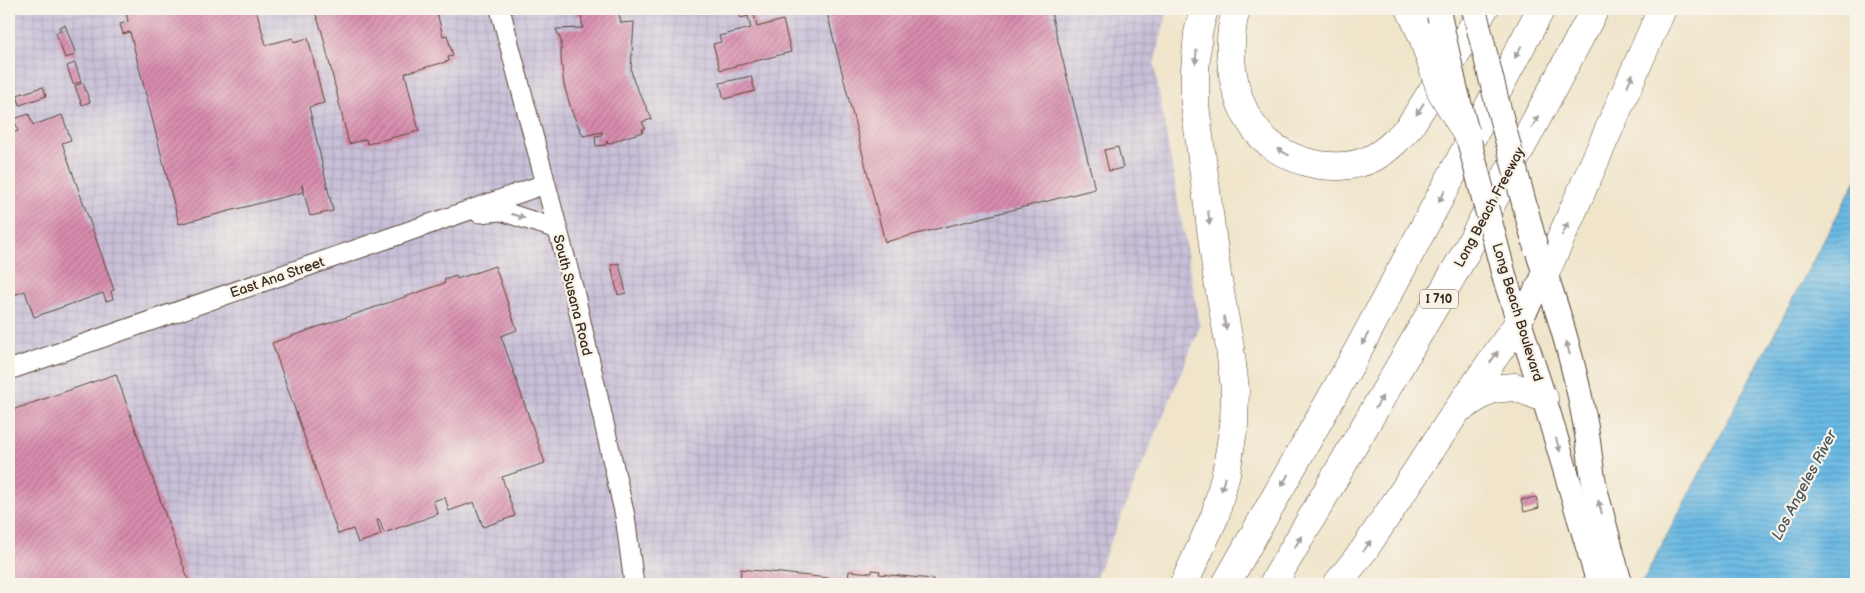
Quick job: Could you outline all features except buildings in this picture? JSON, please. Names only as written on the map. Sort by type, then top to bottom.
[{"type":"highway","points":[[1184,584],[1215,516],[1226,473],[1234,425],[1235,389],[1217,275],[1195,105],[1198,33],[1204,9]]},
{"type":"highway","points":[[1236,9],[1230,49],[1231,68],[1252,126],[1265,140],[1279,150],[1314,164],[1333,166],[1354,164],[1371,158],[1398,140],[1410,126],[1484,9]]},
{"type":"highway","points":[[1410,9],[1440,17],[1441,91],[1468,136]]},
{"type":"highway","points":[[1226,584],[1350,366],[1541,9]]},
{"type":"highway","name":"Long Beach Freeway","points":[[1273,584],[1462,259],[1595,9]]},
{"type":"highway","points":[[1545,274],[1662,9]]},
{"type":"highway","points":[[1337,584],[1364,550],[1456,412],[1519,322]]},
{"type":"highway","points":[[1456,412],[1491,389],[1515,387],[1544,398]]},
{"type":"main road","name":"Long Beach Boulevard","points":[[1474,9],[1536,248],[1555,302],[1584,418],[1602,556],[1599,584]]},
{"type":"main road","points":[[1440,17],[1477,78],[1481,89],[1487,96],[1497,102]]},
{"type":"main road","name":"Long Beach Boulevard","points":[[1468,136],[1506,279],[1544,398],[1602,556],[1620,584]]},
{"type":"main road","points":[[1519,322],[1545,274]]},
{"type":"street","name":"South Susana Road","points":[[500,9],[575,295],[625,516],[634,584]]},
{"type":"street","name":"East Ana Street","points":[[9,370],[545,184]]},
{"type":"street","points":[[453,216],[501,211],[557,228]]},
{"type":"shaded area","points":[[9,9],[1168,9],[1154,64],[1200,327],[1093,584],[9,584]]},
{"type":"water","name":"Los Angeles River","points":[[1856,180],[1856,584],[1641,584]]}]
